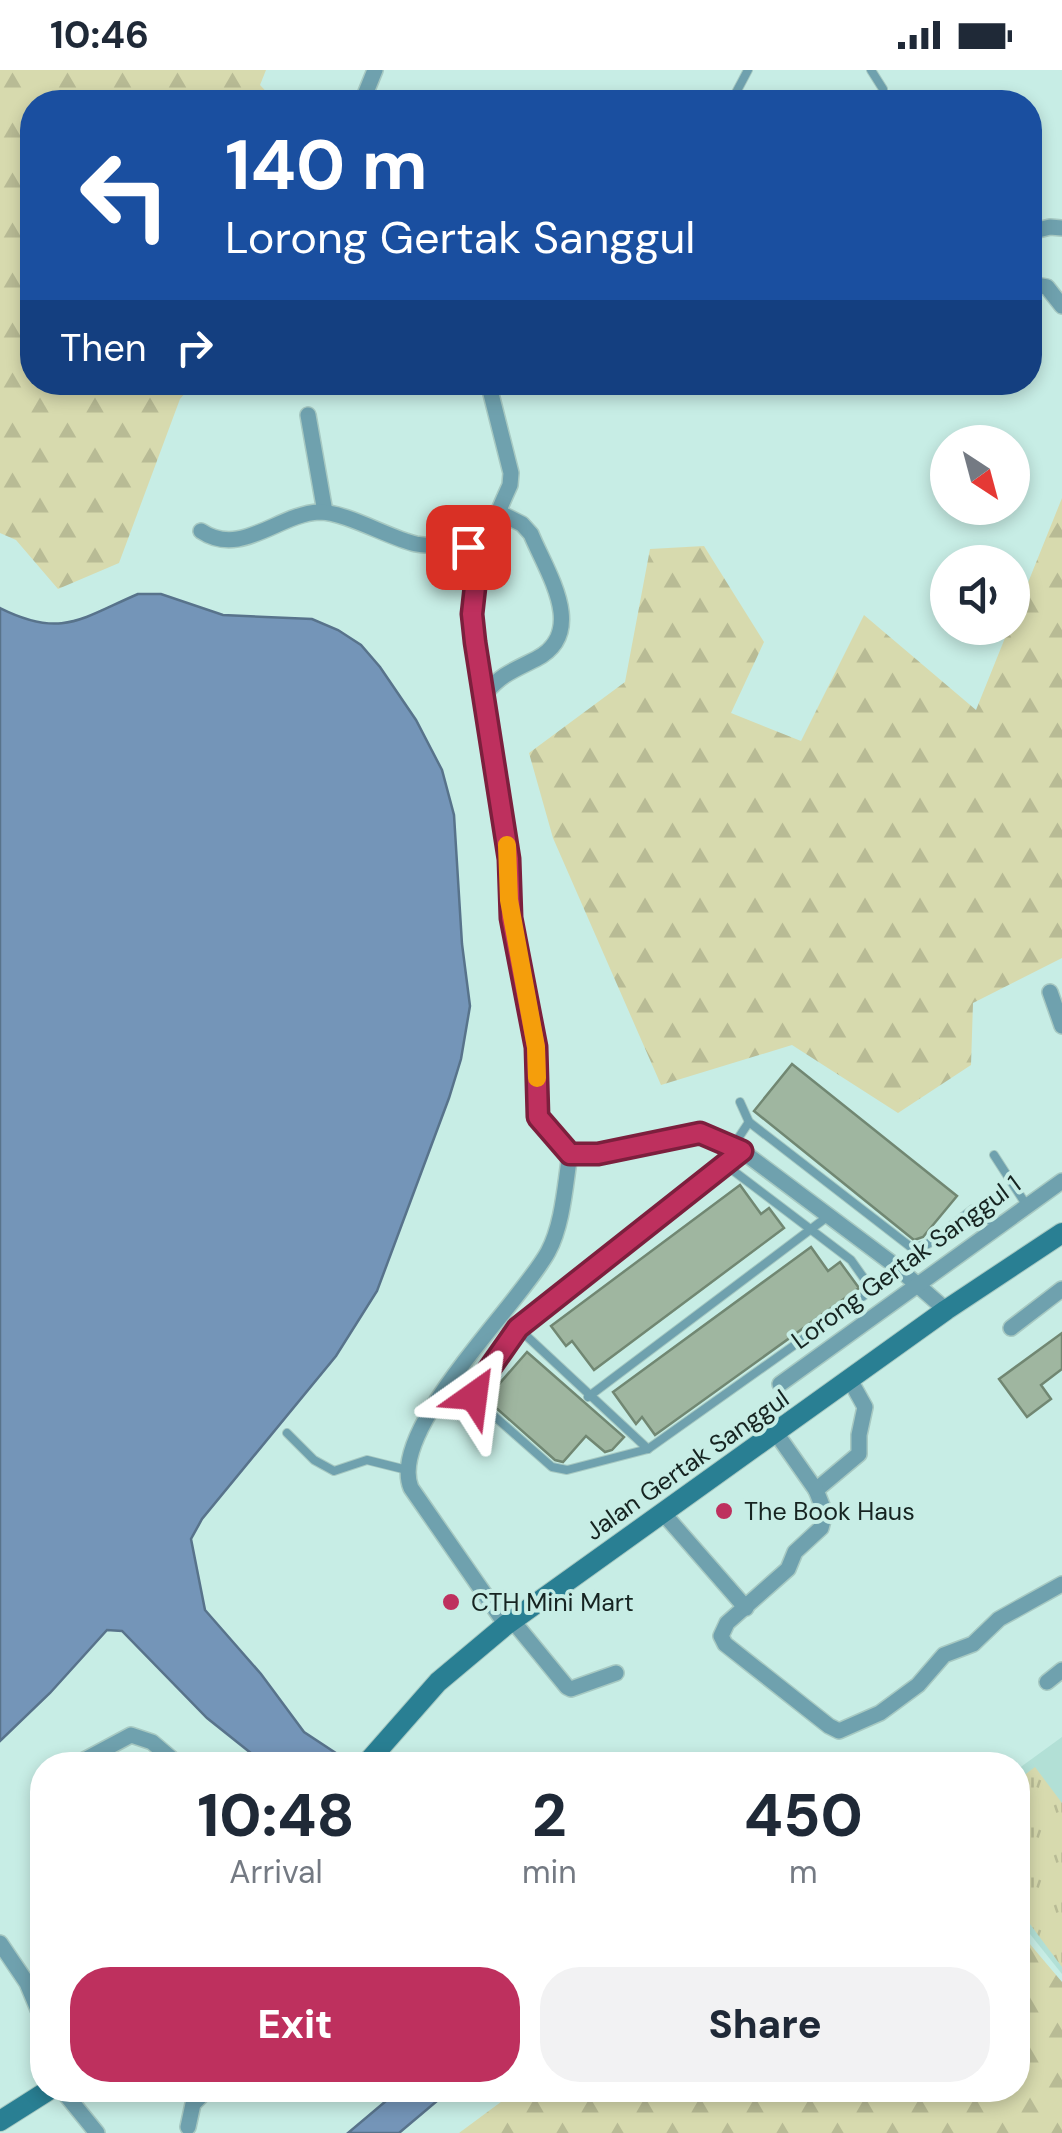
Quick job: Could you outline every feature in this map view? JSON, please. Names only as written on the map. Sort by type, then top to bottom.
[{"type":"main road","name":"Jalan Gertak Sanggul","points":[[377,1752],[438,1682],[509,1622],[946,1310],[1062,1233]]},
{"type":"main road","points":[[0,2121],[30,2102]]},
{"type":"street","points":[[1042,286],[1048,287],[1062,306]]},
{"type":"street","points":[[491,395],[511,473],[510,485],[478,560],[472,614],[509,859],[511,918],[536,1047],[538,1117],[570,1154],[598,1154],[700,1133],[738,1148],[946,1310]]},
{"type":"street","points":[[308,415],[324,512]]},
{"type":"street","points":[[201,531],[212,538],[236,540],[324,512],[418,544],[463,545],[478,560]]},
{"type":"street","points":[[485,694],[506,671],[557,643],[564,612],[531,534],[522,524],[498,512]]},
{"type":"street","points":[[1050,992],[1062,1026]]},
{"type":"street","points":[[570,1154],[548,1252],[435,1402],[406,1470],[411,1488],[509,1622],[567,1687],[571,1689],[616,1673]]},
{"type":"street","name":"Lorong Gertak Sanggul 1","points":[[780,1384],[1062,1181]]},
{"type":"street","points":[[1011,1328],[1062,1289]]},
{"type":"street","points":[[816,1490],[860,1454],[865,1407],[850,1380]]},
{"type":"street","points":[[776,1433],[824,1506],[821,1528],[795,1552],[788,1569],[722,1632],[725,1644],[828,1726],[839,1731],[880,1712],[918,1685],[944,1655],[974,1644],[1000,1619],[1062,1584]]},
{"type":"street","points":[[663,1513],[746,1608]]},
{"type":"street","points":[[1048,1682],[1062,1670]]},
{"type":"street","points":[[99,1752],[131,1735],[152,1742],[164,1752]]},
{"type":"street","points":[[0,1943],[30,1991]]},
{"type":"street","points":[[72,2102],[97,2133]]},
{"type":"street","points":[[191,2131],[195,2102]]},
{"type":"lane","points":[[870,70],[884,89]]},
{"type":"lane","points":[[740,1102],[748,1122],[912,1248],[928,1244],[972,1210],[998,1226]]},
{"type":"lane","points":[[727,1166],[851,1260],[868,1284],[866,1295],[648,1449],[558,1470],[477,1401],[474,1391],[518,1328],[727,1166],[748,1122]]},
{"type":"lane","points":[[994,1155],[1027,1206]]},
{"type":"lane","points":[[588,1396],[827,1217]]},
{"type":"lane","points":[[518,1328],[648,1449]]},
{"type":"lane","points":[[287,1433],[314,1460],[334,1470],[367,1460],[406,1470]]},
{"type":"shaded area","points":[[1062,1737],[1062,1974],[1030,1934],[1030,1760]]},
{"type":"green space","points":[[0,70],[266,70],[260,85],[265,90],[20,90],[20,395],[184,395],[119,563],[58,589],[16,540],[0,533]]},
{"type":"green space","points":[[1062,498],[1062,958],[973,1003],[971,1065],[898,1113],[792,1045],[661,1085],[553,838],[529,753],[625,682],[650,549],[704,546],[764,642],[731,713],[801,741],[864,615],[976,710],[1002,645],[1030,645],[1030,578]]},
{"type":"green space","points":[[1035,1767],[1062,1803],[1062,1967],[1030,1924],[1030,1771]]},
{"type":"green space","points":[[1030,1944],[1062,1982],[1062,2133],[459,2133],[501,2102],[1030,2102]]},
{"type":"water","points":[[138,594],[161,594],[223,615],[312,619],[338,630],[361,645],[416,720],[442,770],[454,815],[470,1006],[461,1059],[449,1098],[377,1291],[336,1356],[202,1519],[191,1539],[205,1610],[261,1674],[304,1732],[334,1752],[250,1752],[207,1718],[122,1631],[107,1630],[0,1741],[0,608],[56,624],[86,617]]},
{"type":"water","points":[[385,2102],[436,2102],[399,2133],[348,2133]]},
{"type":"building","points":[[792,1064],[957,1196],[923,1237],[914,1240],[754,1111]]},
{"type":"building","points":[[740,1185],[761,1214],[769,1208],[784,1228],[594,1370],[572,1341],[566,1346],[551,1326]]},
{"type":"building","points":[[811,1247],[828,1271],[840,1262],[859,1288],[655,1435],[642,1417],[636,1424],[613,1392]]},
{"type":"building","points":[[1062,1333],[1062,1369],[1041,1385],[1051,1399],[1027,1417],[999,1379]]},
{"type":"building","points":[[527,1352],[624,1437],[612,1450],[605,1452],[586,1436],[563,1462],[555,1460],[486,1399]]},
{"type":"slow traffic","points":[[507,845],[511,918],[536,1047],[537,1078]]},
{"type":"place","name":"The Book Haus","points":[[724,1511]]},
{"type":"place","name":"CTH Mini Mart","points":[[451,1602]]},
{"type":"route","points":[[468,547],[478,560],[472,614],[475,642],[509,859],[511,918],[536,1047],[538,1117],[570,1154],[598,1154],[700,1133],[742,1151],[518,1328],[474,1396]]}]
